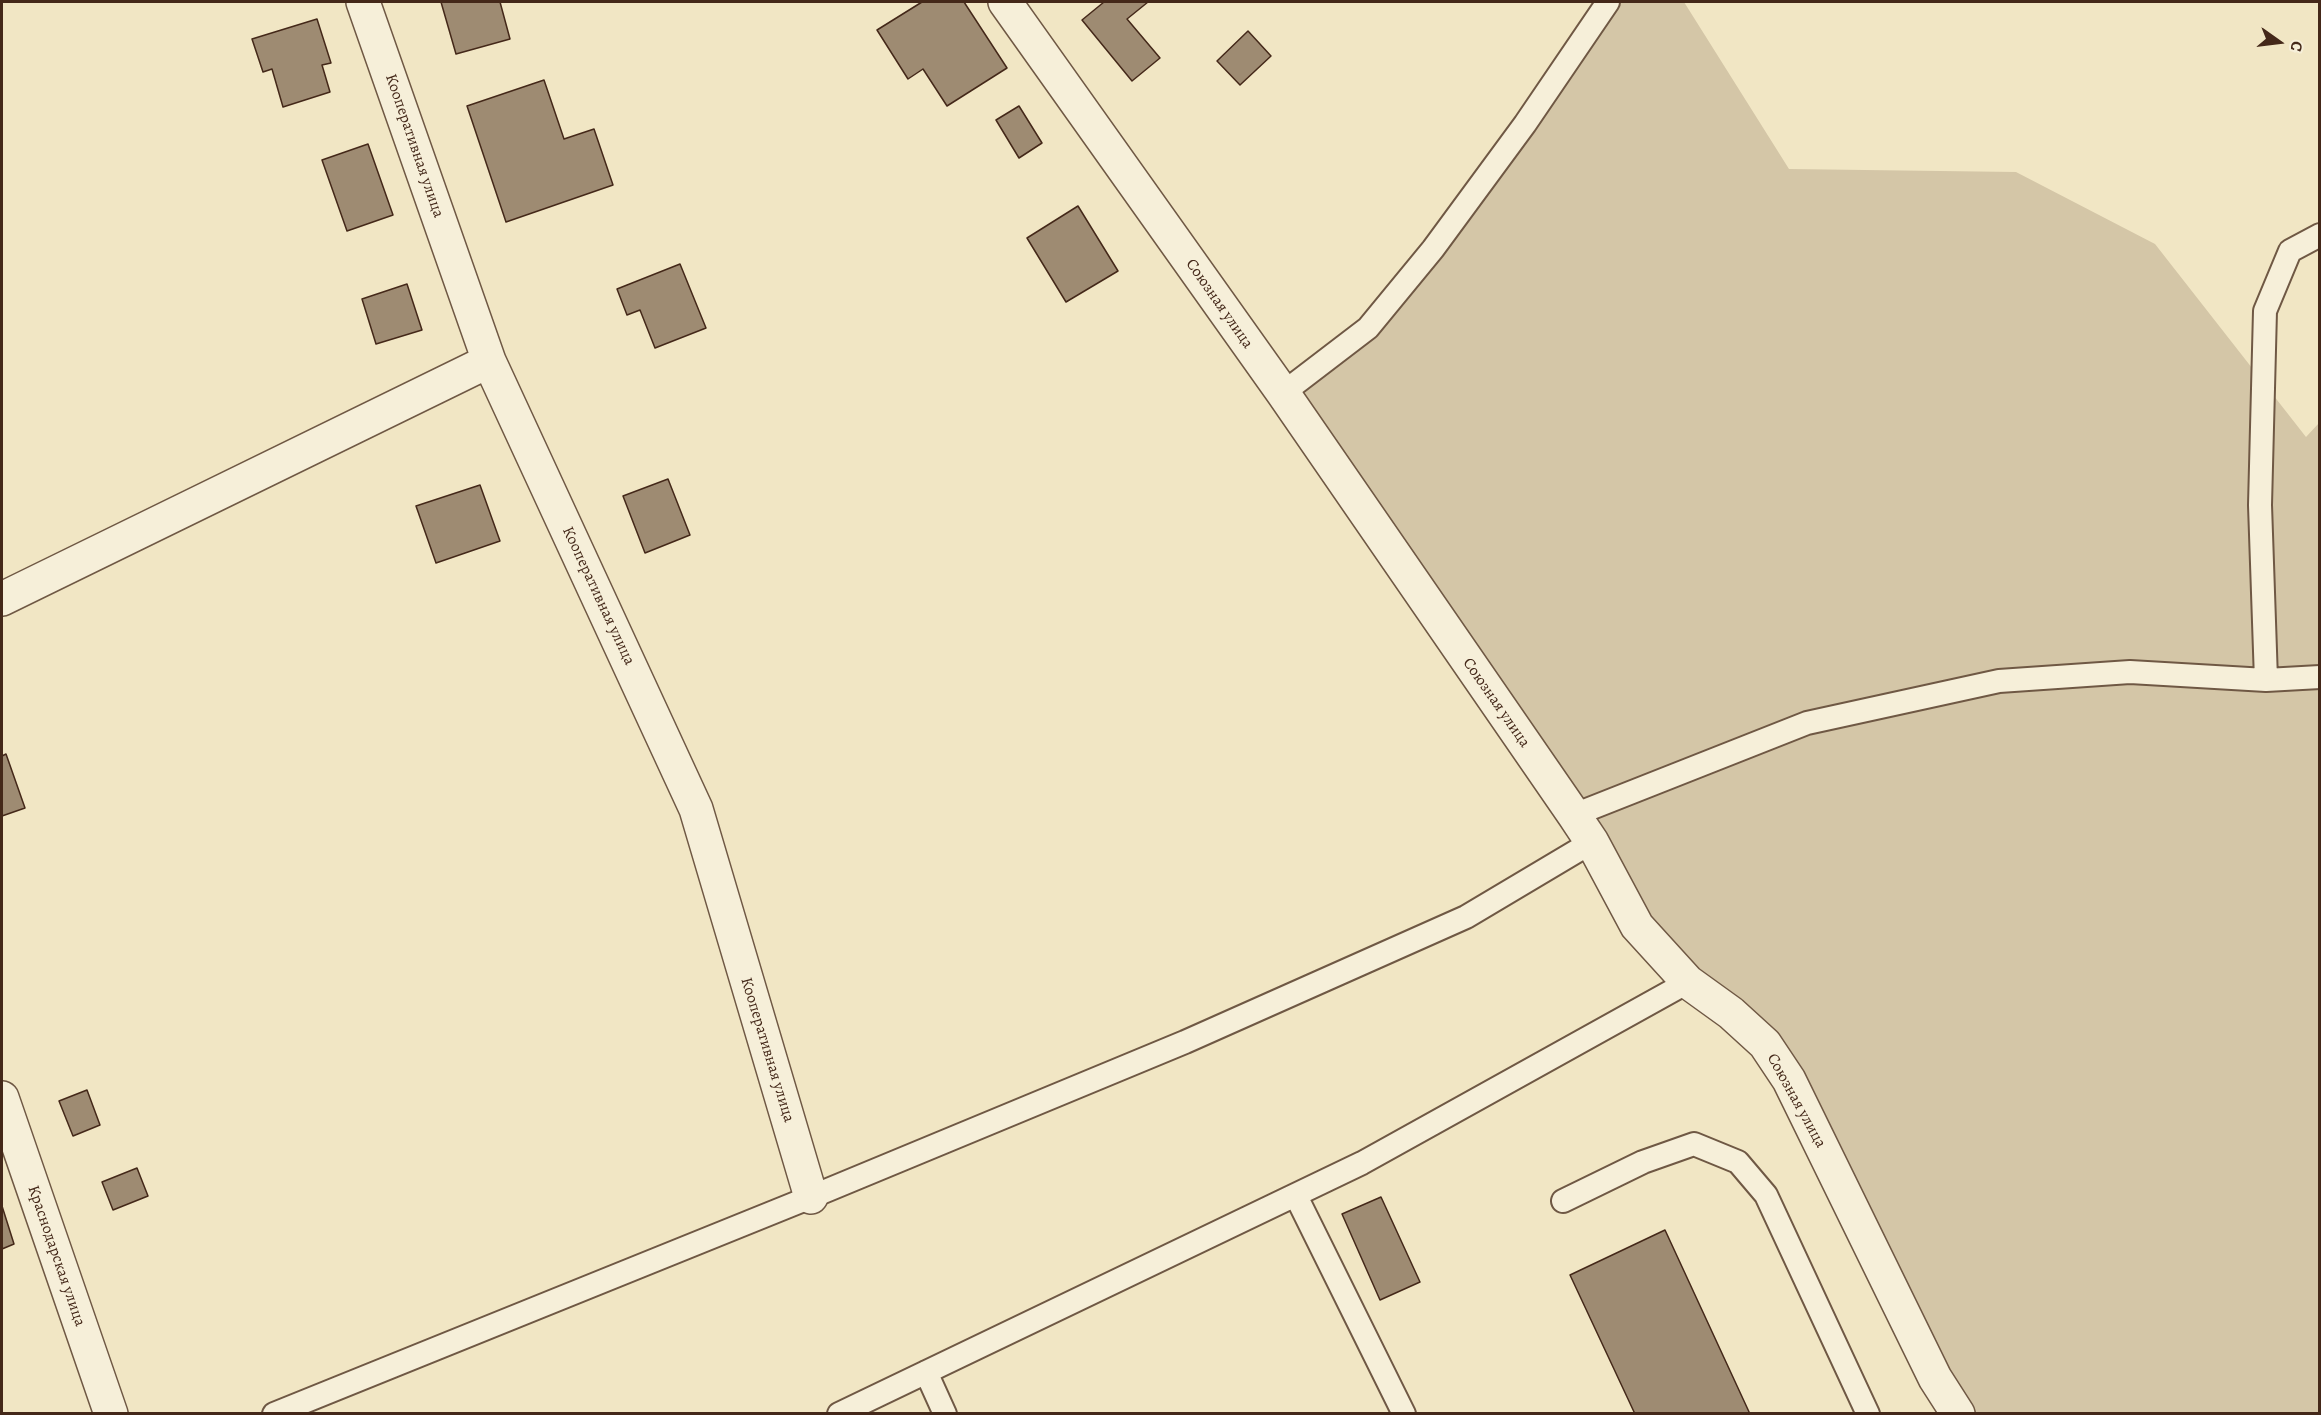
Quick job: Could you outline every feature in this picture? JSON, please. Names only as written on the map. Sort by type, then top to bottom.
[{"type":"street","name":"Кооперативная улица","points":[[363,2],[489,361],[696,809],[811,1197]]},
{"type":"street","name":"Союзная улица","points":[[1005,2],[1283,393],[1574,815],[1592,842],[1637,927],[1688,982],[1731,1013],[1764,1044],[1789,1080],[1935,1378],[1958,1413]]},
{"type":"street","points":[[2,599],[489,361]]},
{"type":"street","name":"Краснодарская улица","points":[[2,1098],[111,1413]]},
{"type":"lane","points":[[1283,393],[1368,328],[1433,249],[1525,124],[1608,2]]},
{"type":"lane","points":[[2266,680],[2260,505],[2265,311],[2290,251],[2319,235]]},
{"type":"lane","points":[[1574,815],[1807,723],[1999,681],[2130,672],[2266,680],[2319,677]]},
{"type":"lane","points":[[274,1413],[811,1197],[1185,1042],[1467,916],[1592,842]]},
{"type":"lane","points":[[839,1413],[1372,1158],[1688,982]]},
{"type":"lane","points":[[1563,1201],[1643,1162],[1694,1144],[1738,1162],[1766,1195],[1868,1413]]},
{"type":"lane","points":[[1296,1196],[1404,1413]]},
{"type":"lane","points":[[926,1372],[945,1413]]},
{"type":"shaded area","points":[[1608,2],[1684,2],[1789,169],[2016,172],[2155,244],[2306,437],[2319,423],[2319,1413],[1958,1413],[1789,1080],[1688,982],[1283,393],[1368,328]]},
{"type":"building","points":[[441,2],[500,2],[510,39],[456,54]]},
{"type":"building","points":[[922,2],[964,2],[1007,68],[947,106],[923,69],[908,79],[877,30]]},
{"type":"building","points":[[1104,2],[1148,2],[1127,19],[1160,58],[1132,81],[1082,20]]},
{"type":"building","points":[[317,19],[331,63],[322,65],[330,92],[283,107],[272,69],[263,72],[252,39]]},
{"type":"building","points":[[1248,31],[1271,56],[1240,85],[1217,61]]},
{"type":"building","points":[[544,80],[564,139],[594,129],[613,185],[506,222],[467,106]]},
{"type":"building","points":[[1019,106],[1042,143],[1019,158],[996,120]]},
{"type":"building","points":[[368,144],[393,215],[347,231],[322,160]]},
{"type":"building","points":[[1078,206],[1118,271],[1066,302],[1027,238]]},
{"type":"building","points":[[680,264],[706,328],[655,348],[640,310],[627,315],[617,289]]},
{"type":"building","points":[[407,284],[422,330],[376,344],[362,299]]},
{"type":"building","points":[[668,479],[690,535],[645,553],[623,496]]},
{"type":"building","points":[[480,485],[500,541],[436,563],[416,506]]},
{"type":"building","points":[[6,754],[25,808],[2,816],[2,756]]},
{"type":"building","points":[[87,1090],[100,1125],[73,1136],[59,1101]]},
{"type":"building","points":[[137,1168],[148,1196],[113,1210],[102,1182]]},
{"type":"building","points":[[1381,1197],[1420,1282],[1380,1300],[1342,1214]]},
{"type":"building","points":[[2,1206],[14,1244],[2,1249]]},
{"type":"building","points":[[1665,1230],[1750,1414],[1635,1414],[1570,1275]]}]
